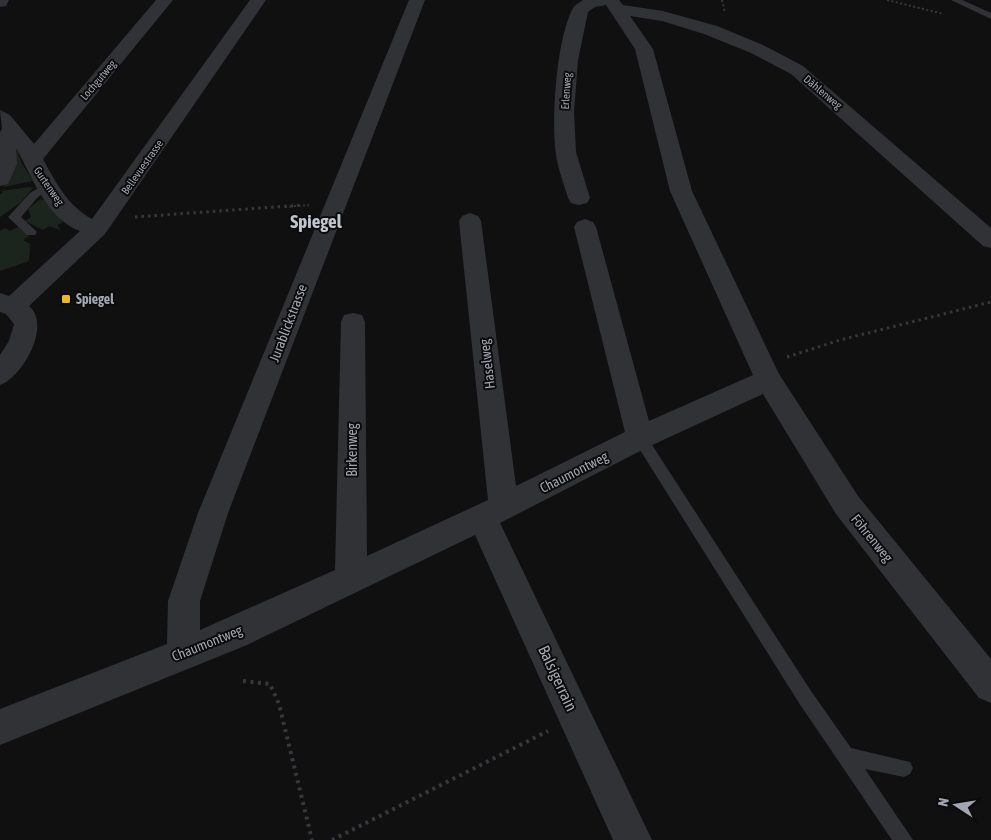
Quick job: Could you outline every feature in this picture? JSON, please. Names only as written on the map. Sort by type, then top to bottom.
[{"type":"street","name":"Lochgutweg","points":[[31,160],[165,0]]},
{"type":"street","name":"Bellevuestrasse","points":[[6,304],[97,229],[258,0]]},
{"type":"street","name":"Jurablickstrasse","points":[[183,653],[184,601],[213,513],[334,204],[417,0]]},
{"type":"street","name":"Erlenweg","points":[[579,198],[565,148],[564,95],[569,57],[580,10],[590,3],[612,3]]},
{"type":"street","name":"Dählenweg","points":[[612,3],[714,32],[760,49],[797,70],[991,240]]},
{"type":"street","points":[[612,3],[644,49],[681,191],[764,373]]},
{"type":"street","name":"Gurtenweg","points":[[6,122],[21,139],[47,186],[71,217],[87,227],[97,229]]},
{"type":"street","name":"Gurtenweg","points":[[0,179],[7,164],[6,122]]},
{"type":"street","name":"Haselweg","points":[[470,221],[493,512]]},
{"type":"street","points":[[586,227],[640,438]]},
{"type":"street","points":[[0,375],[22,342],[27,329],[24,314],[6,304]]},
{"type":"street","name":"Birkenweg","points":[[351,578],[353,322]]},
{"type":"street","name":"Chaumontweg","points":[[0,727],[235,633],[493,512],[764,373]]},
{"type":"street","name":"Föhrenweg","points":[[764,373],[847,506],[991,686]]},
{"type":"street","name":"Balsigerrain","points":[[493,512],[576,717],[633,840]]},
{"type":"lane","points":[[955,0],[991,16]]},
{"type":"lane","points":[[31,232],[14,216],[34,195],[47,186]]},
{"type":"lane","points":[[640,438],[845,756],[903,840]]},
{"type":"lane","points":[[845,756],[904,768]]},
{"type":"path","points":[[887,0],[944,14]]},
{"type":"path","points":[[143,216],[334,204]]},
{"type":"path","points":[[764,373],[840,340],[991,302]]},
{"type":"path","points":[[243,681],[270,684],[279,704],[312,840]]},
{"type":"path","points":[[332,840],[477,769],[576,717]]},
{"type":"shaded area","points":[[15,145],[22,164],[33,181],[3,187],[14,167]]},
{"type":"shaded area","points":[[33,188],[21,202],[0,217],[0,195],[3,192],[0,191]]},
{"type":"shaded area","points":[[41,199],[63,222],[57,225],[60,230],[49,226],[43,230],[25,221],[31,217],[28,209]]},
{"type":"shaded area","points":[[18,227],[29,236],[23,240],[30,244],[29,261],[0,271],[0,231],[5,228],[10,231]]},
{"type":"place","name":"Spiegel","points":[[66,299]]},
{"type":"district","name":"Spiegel","points":[[316,221]]}]
